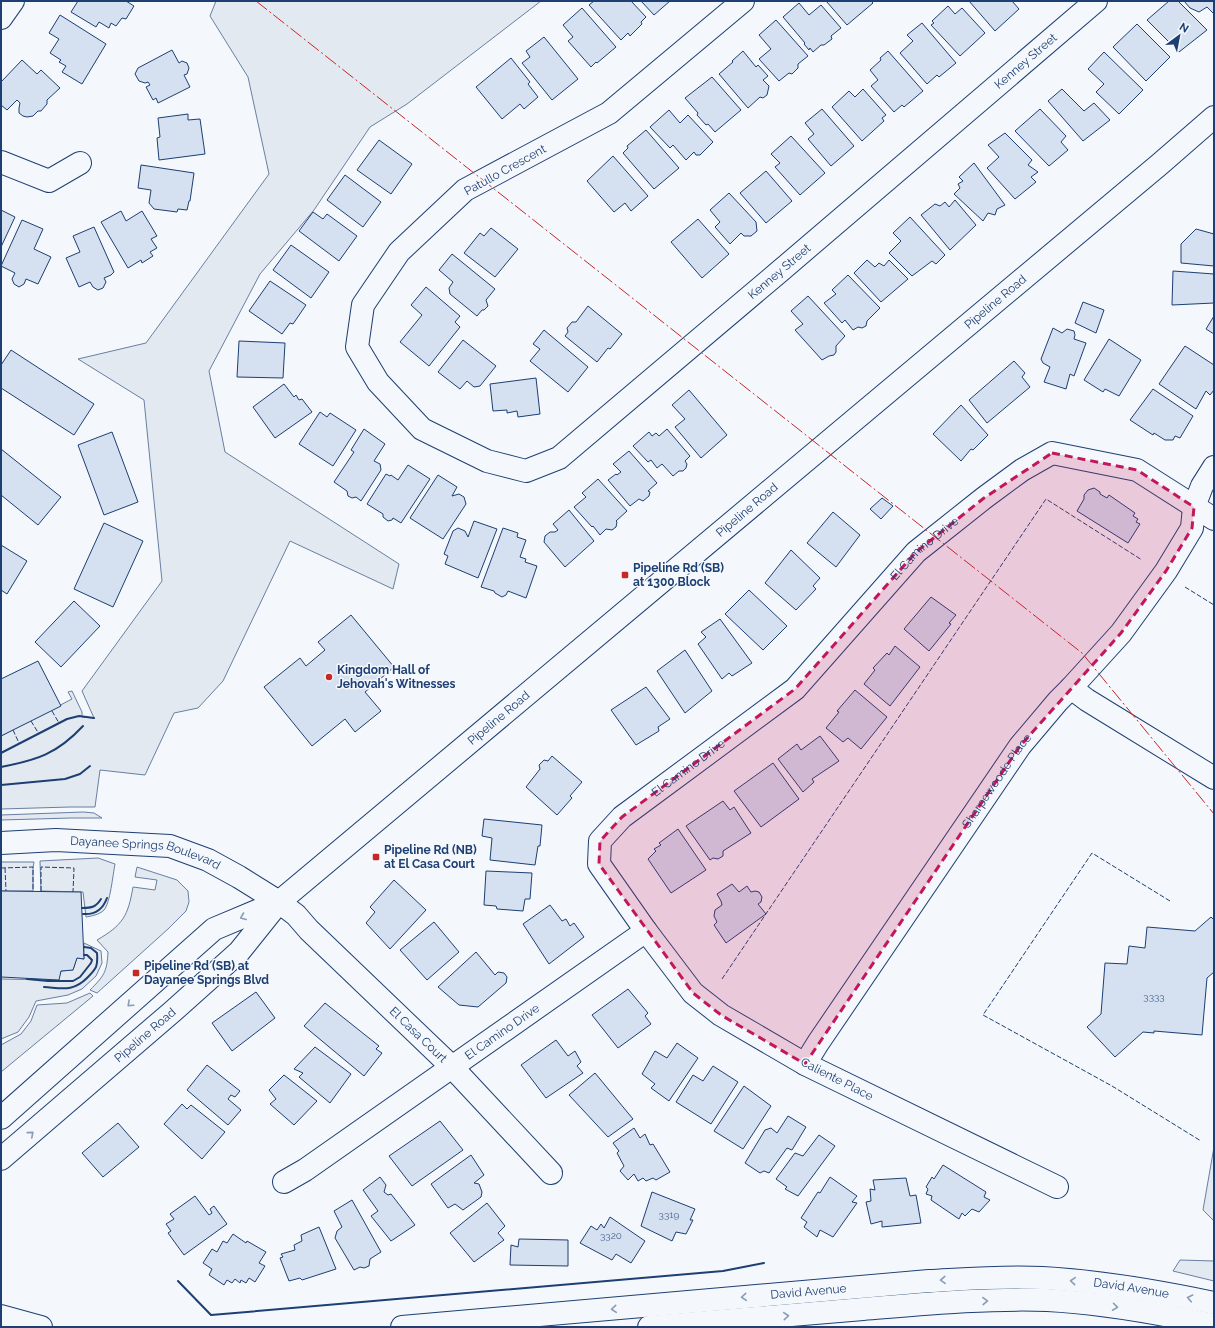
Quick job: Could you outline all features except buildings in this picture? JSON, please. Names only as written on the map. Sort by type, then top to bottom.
[{"type":"street","points":[[1,18],[13,1]]},
{"type":"street","name":"Patullo Crescent","points":[[440,437],[422,428],[378,382],[357,347],[363,305],[399,252],[466,190],[609,113],[743,1]]},
{"type":"street","name":"Kenney Street","points":[[440,437],[487,461],[526,471],[559,458],[1096,1]]},
{"type":"street","name":"Pipeline Road","points":[[1,1159],[172,1012],[239,952],[279,902],[1214,117]]},
{"type":"street","points":[[1,162],[49,181],[80,163]]},
{"type":"street","name":"El Camino Drive","points":[[284,1182],[305,1170],[646,931],[599,864],[600,841],[622,817],[795,689],[916,552],[1022,470],[1052,453],[1136,470],[1214,519]]},
{"type":"street","name":"Sharpewoode Place","points":[[805,1064],[1020,746],[1058,701],[1120,633],[1166,571],[1192,528],[1194,507],[1202,486],[1214,467]]},
{"type":"street","points":[[1071,688],[1087,700],[1214,778]]},
{"type":"street","name":"Dayanee Springs Boulevard","points":[[1,843],[56,840],[170,846],[208,860],[279,902]]},
{"type":"street","name":"Pipeline Road","points":[[1,1118],[214,929],[279,902]]},
{"type":"street","name":"El Casa Court","points":[[279,902],[296,916],[452,1067],[551,1173]]},
{"type":"street","name":"Caliente Place","points":[[646,931],[693,993],[721,1015],[805,1064],[1057,1187]]},
{"type":"street","name":"David Avenue","points":[[402,1327],[929,1281],[986,1278],[1042,1278],[1094,1283],[1164,1303],[1214,1325]]},
{"type":"street","name":"David Avenue","points":[[649,1327],[922,1304],[988,1300],[1046,1300],[1082,1303],[1214,1303]]},
{"type":"street","points":[[1,1316],[41,1327]]},
{"type":"highlighted area","points":[[1052,453],[1137,470],[1194,507],[1192,528],[1166,571],[1121,633],[1020,746],[805,1064],[721,1015],[693,993],[599,864],[600,841],[622,817],[795,689],[916,552],[984,498]]},
{"type":"shaded area","points":[[216,1],[541,1],[407,104],[370,127],[314,210],[260,274],[209,371],[225,452],[399,564],[393,589],[290,541],[223,681],[198,708],[174,713],[145,775],[100,770],[95,807],[1,809],[1,736],[72,699],[68,692],[72,691],[82,712],[82,717],[94,718],[82,691],[162,581],[144,400],[78,359],[146,343],[269,174],[248,77],[210,16]]},
{"type":"shaded area","points":[[83,812],[94,813],[102,818],[1,820],[1,815]]},
{"type":"shaded area","points":[[98,858],[115,864],[108,902],[104,910],[100,913],[86,917],[83,892],[41,891],[40,861]]},
{"type":"shaded area","points":[[1,862],[34,862],[33,891],[1,891]]},
{"type":"shaded area","points":[[137,867],[177,880],[188,891],[189,902],[186,911],[168,929],[97,993],[90,990],[99,981],[106,969],[108,952],[97,940],[106,935],[123,919],[129,905],[133,887],[155,890],[157,880],[135,877]]},
{"type":"shaded area","points":[[84,943],[101,951],[102,963],[96,976],[82,989],[68,995],[36,1001],[29,1017],[18,1032],[1,1039],[1,979],[58,980],[61,971],[73,970],[77,958],[84,959]]},
{"type":"shaded area","points":[[90,993],[93,996],[1,1072],[1,1045],[21,1034],[31,1021],[37,1005],[67,1003]]},
{"type":"shaded area","points":[[1214,1147],[1214,1221],[1203,1210]]},
{"type":"shaded area","points":[[1180,1260],[1214,1261],[1214,1281],[1173,1271]]},
{"type":"fence","points":[[722,979],[1046,499],[1142,560]]},
{"type":"fence","points":[[1185,587],[1214,605]]},
{"type":"fence","points":[[52,711],[59,723]]},
{"type":"fence","points":[[31,721],[39,734]]},
{"type":"fence","points":[[13,730],[19,743]]},
{"type":"fence","points":[[1170,901],[1092,853],[983,1015],[1112,1086],[1201,1141]]},
{"type":"fence","points":[[1,868],[33,867],[33,891]]},
{"type":"fence","points":[[41,891],[41,867],[74,868],[73,892]]},
{"type":"fence","points":[[5,868],[6,891]]},
{"type":"wall","points":[[1,753],[67,719],[79,716],[94,718]]},
{"type":"wall","points":[[1,767],[25,762],[46,754],[64,743],[83,726]]},
{"type":"wall","points":[[1,785],[65,779],[80,774],[90,766]]},
{"type":"wall","points":[[83,914],[95,912],[101,908],[107,898]]},
{"type":"wall","points":[[82,908],[93,906],[101,899]]},
{"type":"wall","points":[[44,987],[72,987],[87,978],[96,967],[97,953],[91,948],[84,947]]},
{"type":"wall","points":[[27,979],[73,981],[80,977],[91,963],[92,960],[87,955],[84,955]]},
{"type":"wall","points":[[178,1281],[211,1315],[723,1271],[764,1263]]},
{"type":"power","points":[[256,1],[1082,653],[1214,814]]},
{"type":"place","name":"Pipeline Rd (SB) at 1300 Block","points":[[625,575]]},
{"type":"place","name":"Kingdom Hall of Jehovah's Witnesses","points":[[329,677]]},
{"type":"place","name":"Pipeline Rd (NB) at El Casa Court","points":[[376,857]]},
{"type":"place","name":"Pipeline Rd (SB) at Dayanee Springs Blvd","points":[[136,973]]}]
